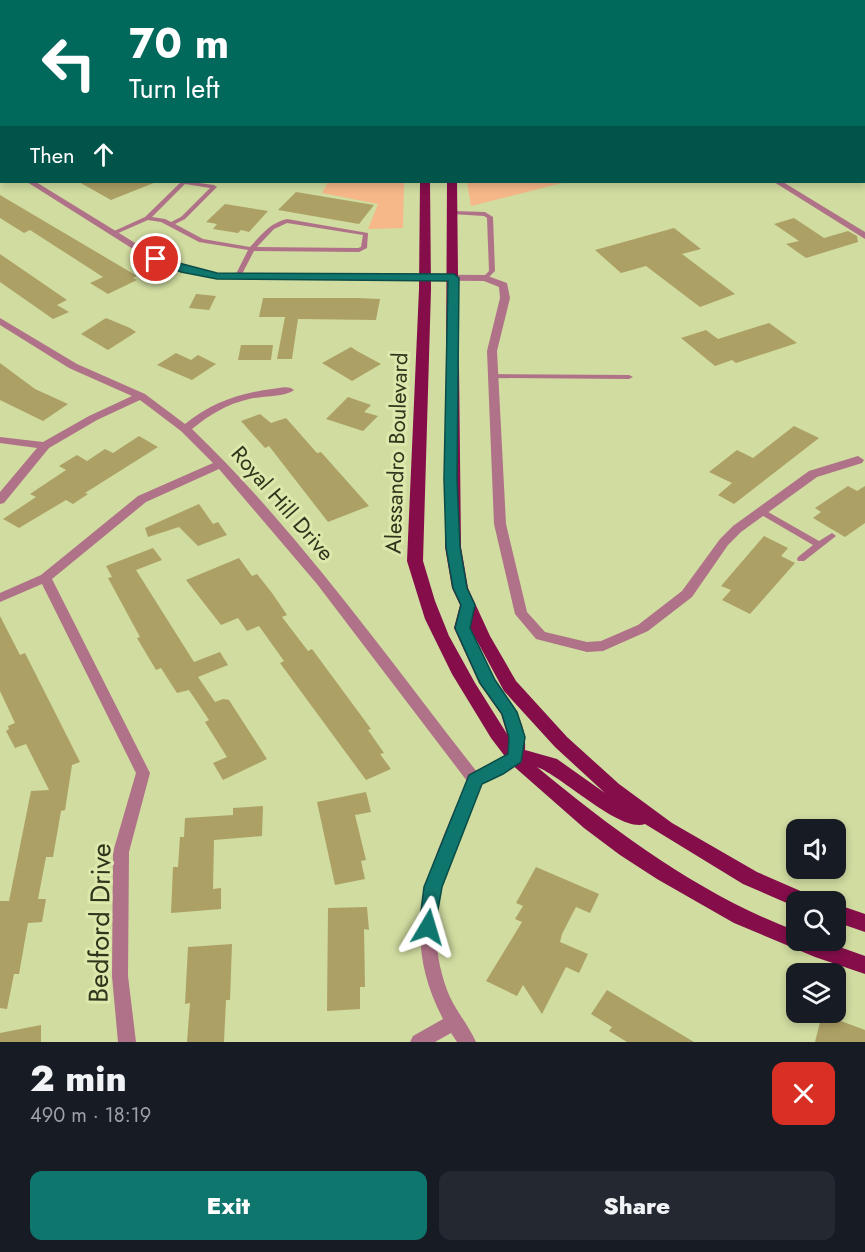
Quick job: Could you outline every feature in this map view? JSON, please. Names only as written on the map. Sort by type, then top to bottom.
[{"type":"main road","name":"Alessandro Boulevard","points":[[425,183],[425,278],[416,561],[425,603],[437,633],[475,698],[516,757],[593,826],[635,857],[755,924],[826,954],[865,965]]},
{"type":"main road","points":[[452,183],[454,278],[450,479],[453,547],[460,588],[510,686],[561,742],[612,789],[665,829]]},
{"type":"main road","points":[[468,605],[462,628],[488,683],[509,712],[517,737],[516,757],[532,757],[552,763],[599,800],[665,829],[750,878],[786,894]]},
{"type":"main road","points":[[846,916],[865,923]]},
{"type":"street","points":[[33,183],[156,259],[184,270],[217,276],[485,278],[504,285],[506,291],[494,335],[493,376],[500,524],[512,585],[521,614],[541,636],[560,642],[595,646],[611,643],[643,628],[687,594],[724,542],[761,511],[813,474],[858,460]]},
{"type":"street","points":[[780,183],[865,236]]},
{"type":"street","name":"Royal Hill Drive","points":[[0,321],[73,366],[141,396],[185,429],[221,464],[321,581],[475,780]]},
{"type":"street","points":[[185,429],[225,402],[252,394],[289,390]]},
{"type":"street","points":[[0,500],[45,446],[93,417],[141,396]]},
{"type":"street","points":[[0,440],[45,446]]},
{"type":"street","points":[[0,598],[45,578],[142,499],[221,464]]},
{"type":"street","name":"Bedford Drive","points":[[45,578],[143,773],[121,852],[120,976],[127,1042]]},
{"type":"street","points":[[467,1042],[452,1023],[433,973],[428,927],[433,887],[475,780],[497,770],[516,757]]},
{"type":"street","points":[[419,1042],[452,1023]]},
{"type":"lane","points":[[114,233],[147,218],[183,183]]},
{"type":"lane","points":[[171,224],[183,218],[214,186],[192,183]]},
{"type":"lane","points":[[453,213],[485,214],[490,217],[492,270],[485,278]]},
{"type":"lane","points":[[147,218],[171,224],[201,241],[252,249],[358,250],[364,248],[366,234],[287,221],[278,222],[252,249],[238,276]]},
{"type":"lane","points":[[493,376],[629,377]]},
{"type":"lane","points":[[761,511],[819,545]]},
{"type":"lane","points":[[801,559],[832,536]]},
{"type":"shaded area","points":[[327,183],[404,183],[403,228],[368,229],[378,204],[322,193]]},
{"type":"shaded area","points":[[467,183],[562,183],[471,206]]},
{"type":"building","points":[[81,183],[154,183],[111,200]]},
{"type":"building","points":[[296,192],[374,205],[359,224],[278,210]]},
{"type":"building","points":[[0,195],[137,276],[133,278],[137,280],[108,294],[90,283],[103,277],[30,230],[24,233],[0,218]]},
{"type":"building","points":[[225,204],[268,211],[249,232],[241,230],[238,233],[213,229],[217,224],[206,222]]},
{"type":"building","points":[[794,218],[824,238],[848,231],[857,236],[858,242],[806,258],[786,244],[799,241],[774,224]]},
{"type":"building","points":[[674,228],[701,249],[682,254],[735,294],[700,307],[646,266],[621,273],[595,250]]},
{"type":"building","points":[[0,254],[67,300],[57,305],[69,312],[53,319],[0,282]]},
{"type":"building","points":[[196,294],[216,296],[209,310],[189,308]]},
{"type":"building","points":[[263,298],[380,299],[376,320],[298,319],[292,359],[277,359],[285,317],[259,317]]},
{"type":"building","points":[[106,318],[136,332],[108,350],[81,334]]},
{"type":"building","points":[[769,323],[797,343],[736,363],[732,360],[715,366],[681,338],[706,330],[718,339]]},
{"type":"building","points":[[241,345],[273,345],[271,360],[238,360]]},
{"type":"building","points":[[351,347],[381,364],[352,381],[322,363]]},
{"type":"building","points":[[176,353],[191,360],[198,355],[216,364],[192,380],[157,365]]},
{"type":"building","points":[[0,363],[35,389],[68,404],[43,421],[0,400]]},
{"type":"building","points":[[348,397],[371,405],[364,412],[378,416],[363,431],[326,419]]},
{"type":"building","points":[[260,414],[271,423],[286,418],[317,453],[321,452],[369,506],[328,522],[269,446],[265,448],[241,421]]},
{"type":"building","points":[[794,426],[819,438],[734,504],[718,495],[732,483],[709,472],[737,450],[753,458]]},
{"type":"building","points":[[139,436],[158,447],[85,493],[88,494],[73,504],[66,500],[19,528],[3,519],[36,497],[30,494],[66,470],[59,466],[77,455],[87,461],[105,449],[113,453]]},
{"type":"building","points":[[848,486],[857,491],[865,486],[865,523],[845,537],[813,518],[821,512],[815,508]]},
{"type":"building","points":[[199,504],[213,524],[218,522],[227,535],[198,546],[179,527],[148,537],[145,528]]},
{"type":"building","points":[[764,536],[788,548],[781,556],[795,563],[750,614],[722,600],[731,590],[721,586]]},
{"type":"building","points":[[153,548],[162,560],[136,570],[194,662],[220,652],[228,665],[198,677],[215,702],[223,699],[229,700],[267,759],[223,780],[213,763],[227,757],[205,722],[209,720],[189,690],[177,693],[161,668],[156,670],[137,638],[140,637],[108,578],[112,577],[106,566]]},
{"type":"building","points":[[239,558],[252,576],[257,574],[272,593],[287,615],[282,617],[308,651],[312,649],[371,729],[368,730],[384,753],[380,754],[391,769],[366,780],[280,663],[284,661],[259,626],[247,631],[238,618],[221,625],[186,580]]},
{"type":"building","points":[[0,616],[20,655],[25,653],[80,762],[72,765],[65,810],[61,811],[53,857],[46,857],[38,899],[46,899],[42,922],[28,923],[19,974],[14,974],[7,1009],[0,1008],[0,901],[9,901],[31,791],[49,790],[26,744],[15,748],[6,731],[9,729],[8,726],[15,723],[0,691]]},
{"type":"building","points":[[366,792],[371,812],[355,815],[366,860],[361,861],[365,879],[335,885],[317,802]]},
{"type":"building","points":[[263,806],[262,836],[214,840],[213,889],[221,888],[221,909],[171,913],[173,867],[178,867],[180,837],[184,837],[185,818],[233,815],[233,808]]},
{"type":"building","points":[[536,867],[599,894],[590,913],[576,907],[562,934],[560,942],[588,954],[579,973],[566,967],[542,1014],[523,985],[517,996],[486,981],[522,922],[515,919],[523,906],[516,903]]},
{"type":"building","points":[[367,907],[369,930],[364,929],[365,987],[360,987],[360,1009],[327,1011],[328,908]]},
{"type":"building","points":[[232,944],[230,1000],[226,1000],[224,1042],[187,1042],[190,1003],[185,1004],[188,947]]},
{"type":"building","points":[[607,990],[694,1042],[627,1042],[609,1031],[612,1027],[591,1014]]},
{"type":"building","points":[[820,1023],[846,1023],[865,1030],[865,1042],[815,1042]]},
{"type":"building","points":[[41,1025],[41,1042],[0,1042],[0,1033]]},
{"type":"route","points":[[156,259],[184,270],[217,276],[454,278],[450,479],[453,547],[460,588],[468,605],[462,628],[488,683],[509,712],[517,737],[516,757],[497,770],[475,780],[441,860],[433,887],[428,927]]}]
